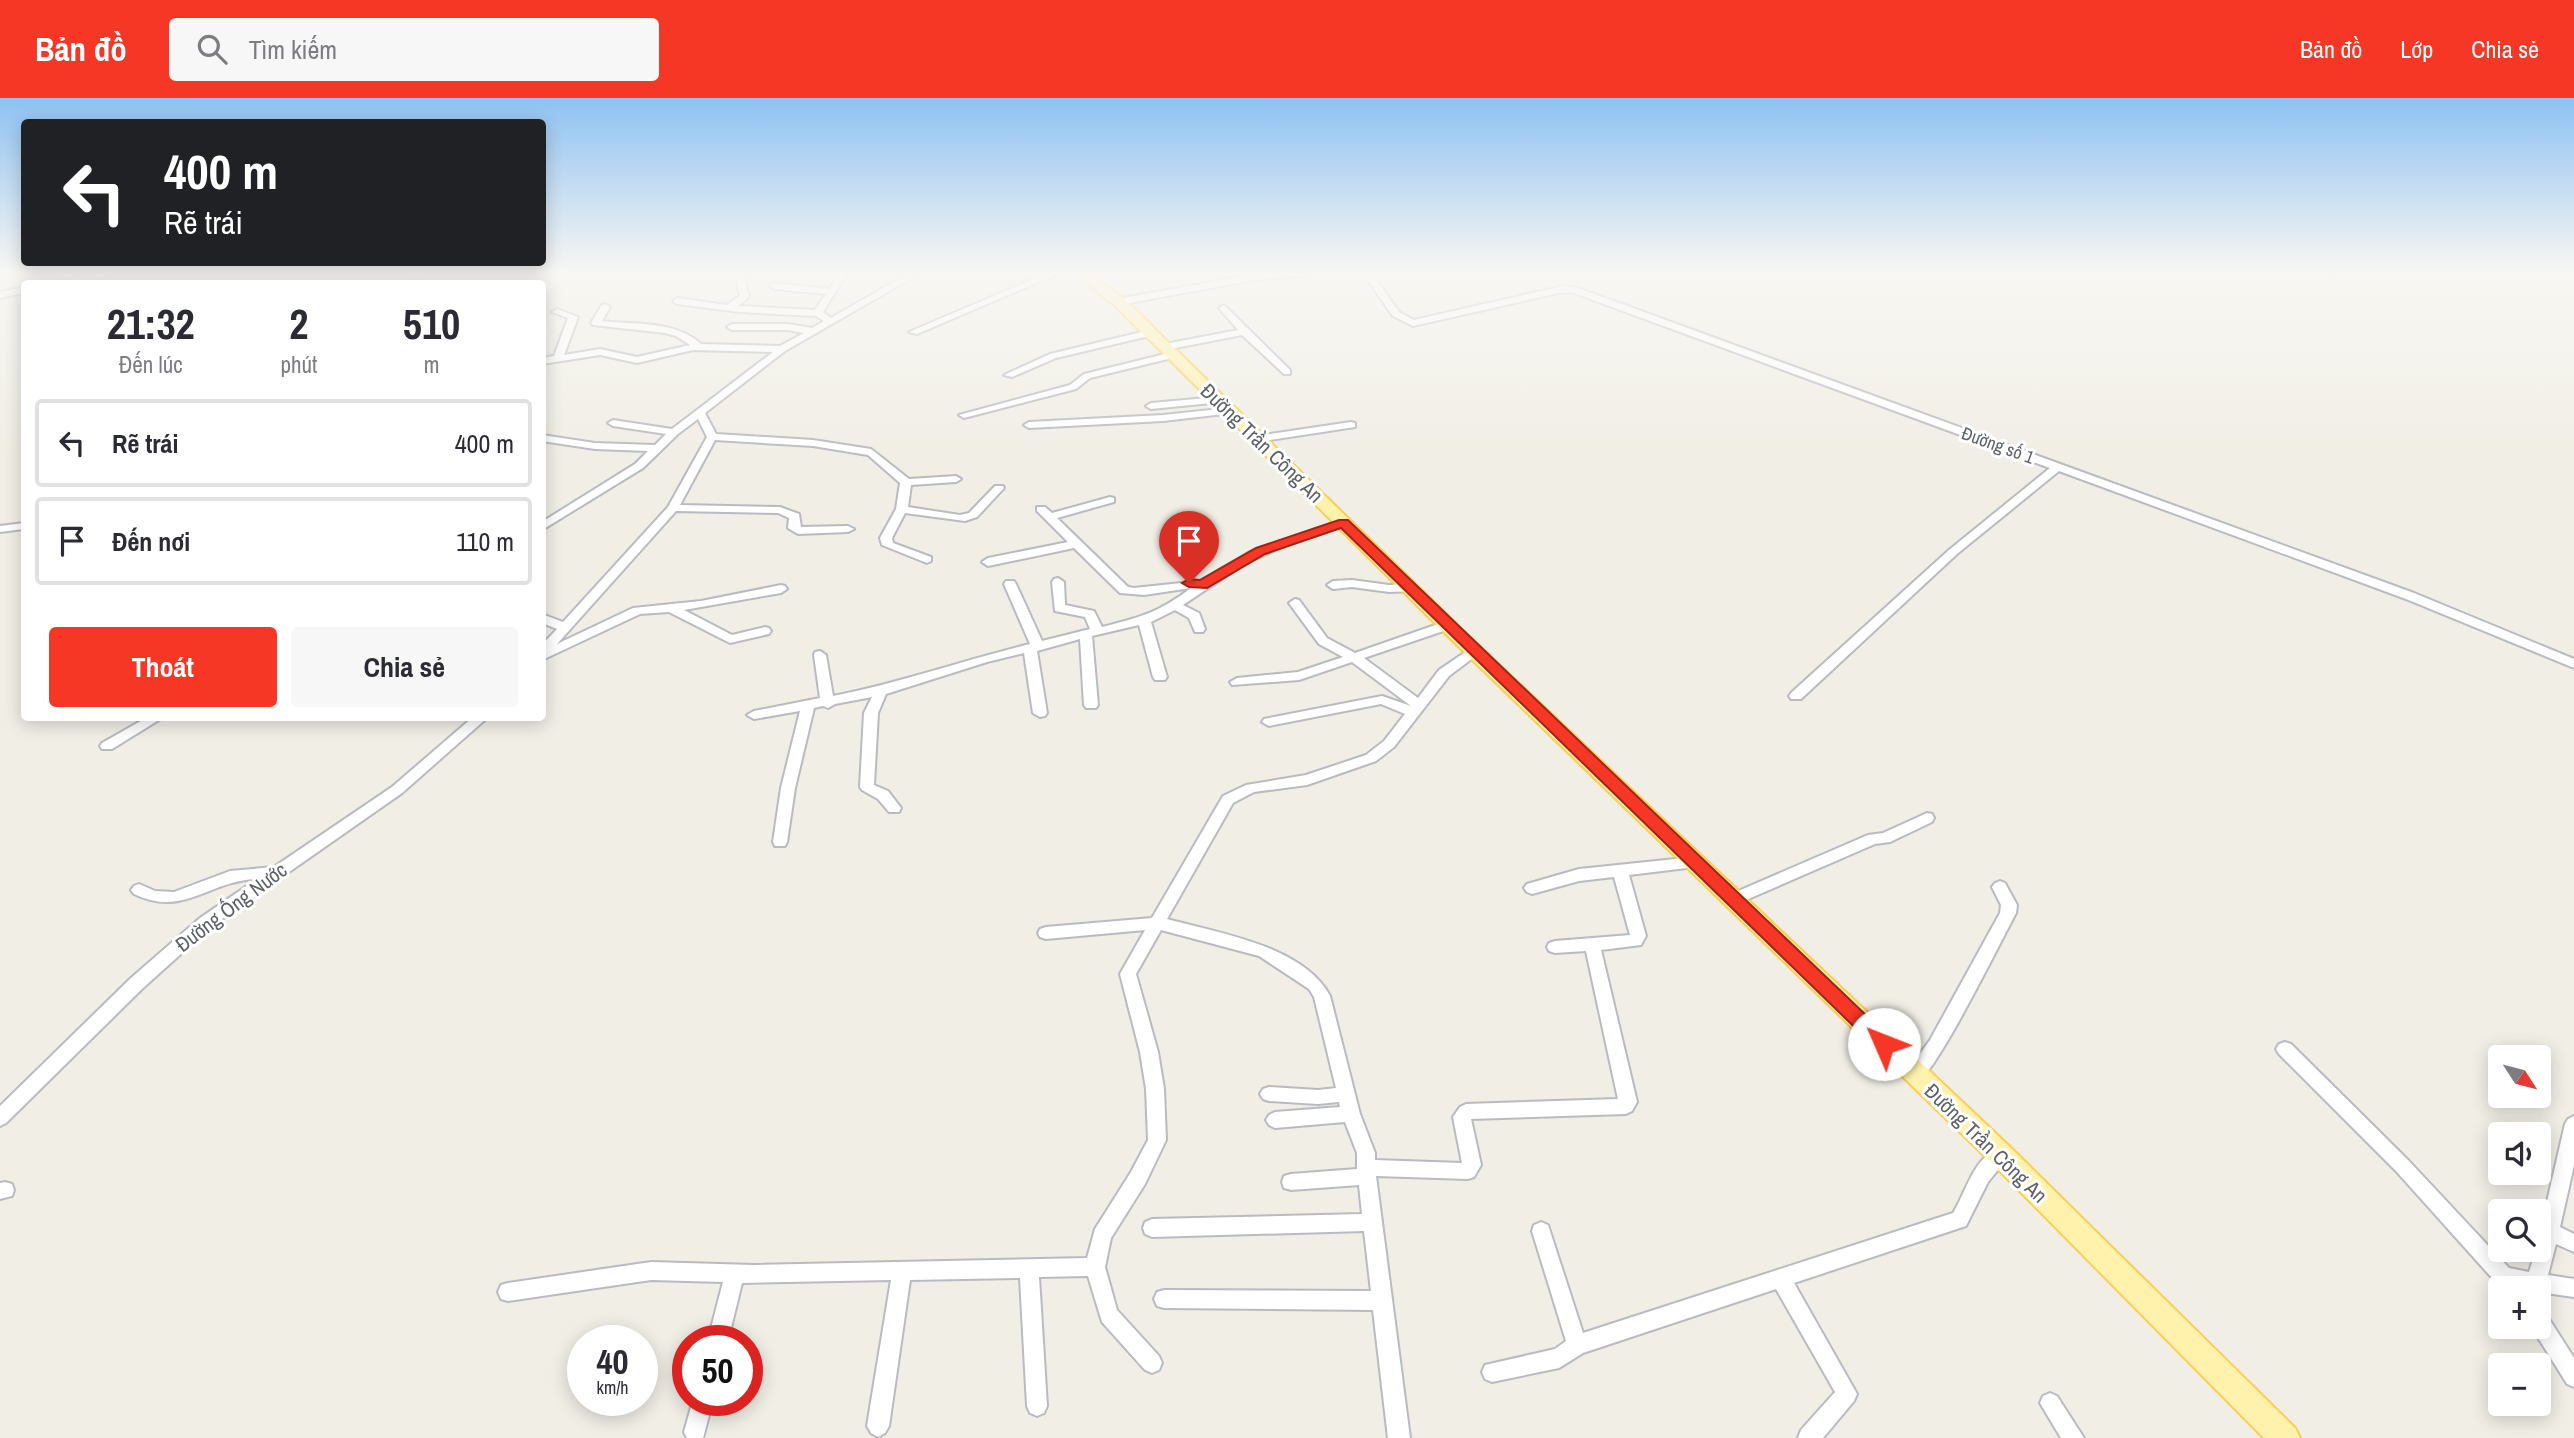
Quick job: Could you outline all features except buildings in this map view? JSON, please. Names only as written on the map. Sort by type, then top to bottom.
[{"type":"main road","name":"Đường Trần Công An","points":[[1152,335],[1475,652],[2001,1155],[2285,1438]]},
{"type":"street","points":[[558,358],[567,335]]},
{"type":"street","points":[[675,335],[691,339],[698,347]]},
{"type":"street","points":[[546,525],[639,466],[674,432],[782,349],[805,335]]},
{"type":"street","points":[[1009,375],[1053,356],[1163,345],[1228,335]]},
{"type":"street","points":[[1247,335],[1287,372]]},
{"type":"street","name":"Đường số 1","points":[[1695,335],[2410,597],[2574,664]]},
{"type":"street","points":[[964,415],[1073,387],[1087,376],[1163,345]]},
{"type":"street","points":[[546,360],[600,352],[637,360],[668,351],[698,347],[782,349]]},
{"type":"street","points":[[1151,406],[1224,406]]},
{"type":"street","points":[[1029,425],[1163,418],[1224,406]]},
{"type":"street","points":[[700,413],[712,437]]},
{"type":"street","points":[[613,423],[674,432]]},
{"type":"street","points":[[1258,439],[1351,425]]},
{"type":"street","points":[[712,437],[813,443],[871,452],[906,482],[956,479]]},
{"type":"street","points":[[546,650],[673,508],[712,437]]},
{"type":"street","points":[[546,439],[595,446],[656,448]]},
{"type":"street","points":[[1796,696],[1943,561],[2057,467]]},
{"type":"street","points":[[906,482],[902,509],[886,538],[888,545],[926,559]]},
{"type":"street","points":[[902,509],[961,519],[973,515],[999,488]]},
{"type":"street","points":[[1110,499],[1045,513],[1124,590],[1135,593],[1189,583],[1202,585]]},
{"type":"street","points":[[673,508],[780,510],[795,516],[794,528],[798,531],[848,529]]},
{"type":"street","points":[[754,716],[828,704],[881,691],[983,659],[1144,621],[1175,606],[1202,585],[1261,551],[1343,523]]},
{"type":"street","points":[[0,529],[21,526]]},
{"type":"street","points":[[988,562],[1077,544]]},
{"type":"street","points":[[1333,585],[1352,581],[1382,590],[1409,588]]},
{"type":"street","points":[[1058,582],[1059,608],[1090,614],[1091,705]]},
{"type":"street","points":[[1010,584],[1034,648],[1040,713]]},
{"type":"street","points":[[546,652],[637,611],[748,598],[781,589]]},
{"type":"street","points":[[1295,604],[1323,641],[1355,658],[1416,708]]},
{"type":"street","points":[[1175,606],[1195,616],[1199,629]]},
{"type":"street","points":[[671,608],[683,617],[716,627],[730,639],[765,631]]},
{"type":"street","points":[[546,620],[566,628]]},
{"type":"street","points":[[1144,621],[1160,677]]},
{"type":"street","points":[[1237,682],[1299,676],[1448,625]]},
{"type":"street","points":[[1152,1363],[1109,1315],[1095,1267],[1102,1236],[1138,1178],[1157,1140],[1155,1089],[1149,1052],[1128,974],[1228,800],[1251,788],[1307,780],[1371,758],[1389,744],[1444,673],[1475,652]]},
{"type":"street","points":[[820,655],[828,704]]},
{"type":"street","points":[[881,691],[871,713],[867,787],[883,795],[894,808]]},
{"type":"street","points":[[1269,722],[1382,700],[1416,708]]},
{"type":"street","points":[[780,842],[788,789],[808,707]]},
{"type":"street","points":[[107,746],[150,721]]},
{"type":"street","name":"Đường Ống Nước","points":[[0,1118],[137,983],[206,922],[397,790],[477,721]]},
{"type":"street","points":[[1734,899],[1873,839],[1885,838],[1927,818]]},
{"type":"street","points":[[1532,888],[1579,876],[1695,862]]},
{"type":"street","points":[[1555,947],[1638,939],[1620,871]]},
{"type":"street","points":[[139,890],[156,900],[173,898],[234,876],[275,873]]},
{"type":"street","points":[[1914,1074],[1936,1045],[2008,912],[2010,905],[2000,887]]},
{"type":"street","points":[[1046,933],[1158,923],[1264,951],[1315,984],[1322,996],[1351,1114],[1362,1138],[1399,1438]]},
{"type":"street","points":[[1291,1182],[1367,1172],[1468,1171],[1472,1165],[1462,1117],[1466,1112],[1626,1107],[1628,1102],[1592,944]]},
{"type":"street","points":[[2285,1049],[2376,1137],[2502,1276]]},
{"type":"street","points":[[1269,1094],[1318,1097],[1346,1094]]},
{"type":"street","points":[[1275,1120],[1351,1114]]},
{"type":"street","points":[[2551,1228],[2574,1124]]},
{"type":"street","points":[[1492,1372],[1559,1358],[1577,1345],[1959,1220],[1980,1177],[1990,1162],[2001,1155]]},
{"type":"street","points":[[1152,1228],[1372,1222]]},
{"type":"street","points":[[1541,1231],[1577,1345]]},
{"type":"street","points":[[2551,1232],[2574,1243]]},
{"type":"street","points":[[508,1292],[651,1271],[735,1273],[1095,1267]]},
{"type":"street","points":[[1029,1268],[1037,1406]]},
{"type":"street","points":[[878,1426],[902,1270]]},
{"type":"street","points":[[722,1325],[735,1273]]},
{"type":"street","points":[[1781,1279],[1847,1394],[1809,1438]]},
{"type":"street","points":[[2551,1284],[2574,1288]]},
{"type":"street","points":[[1164,1298],[1381,1301]]},
{"type":"street","points":[[2550,1339],[2574,1377]]},
{"type":"street","points":[[2050,1403],[2073,1438]]},
{"type":"street","points":[[695,1432],[699,1416]]},
{"type":"route","points":[[1189,583],[1202,585],[1261,551],[1343,523],[1884,1044]]}]
